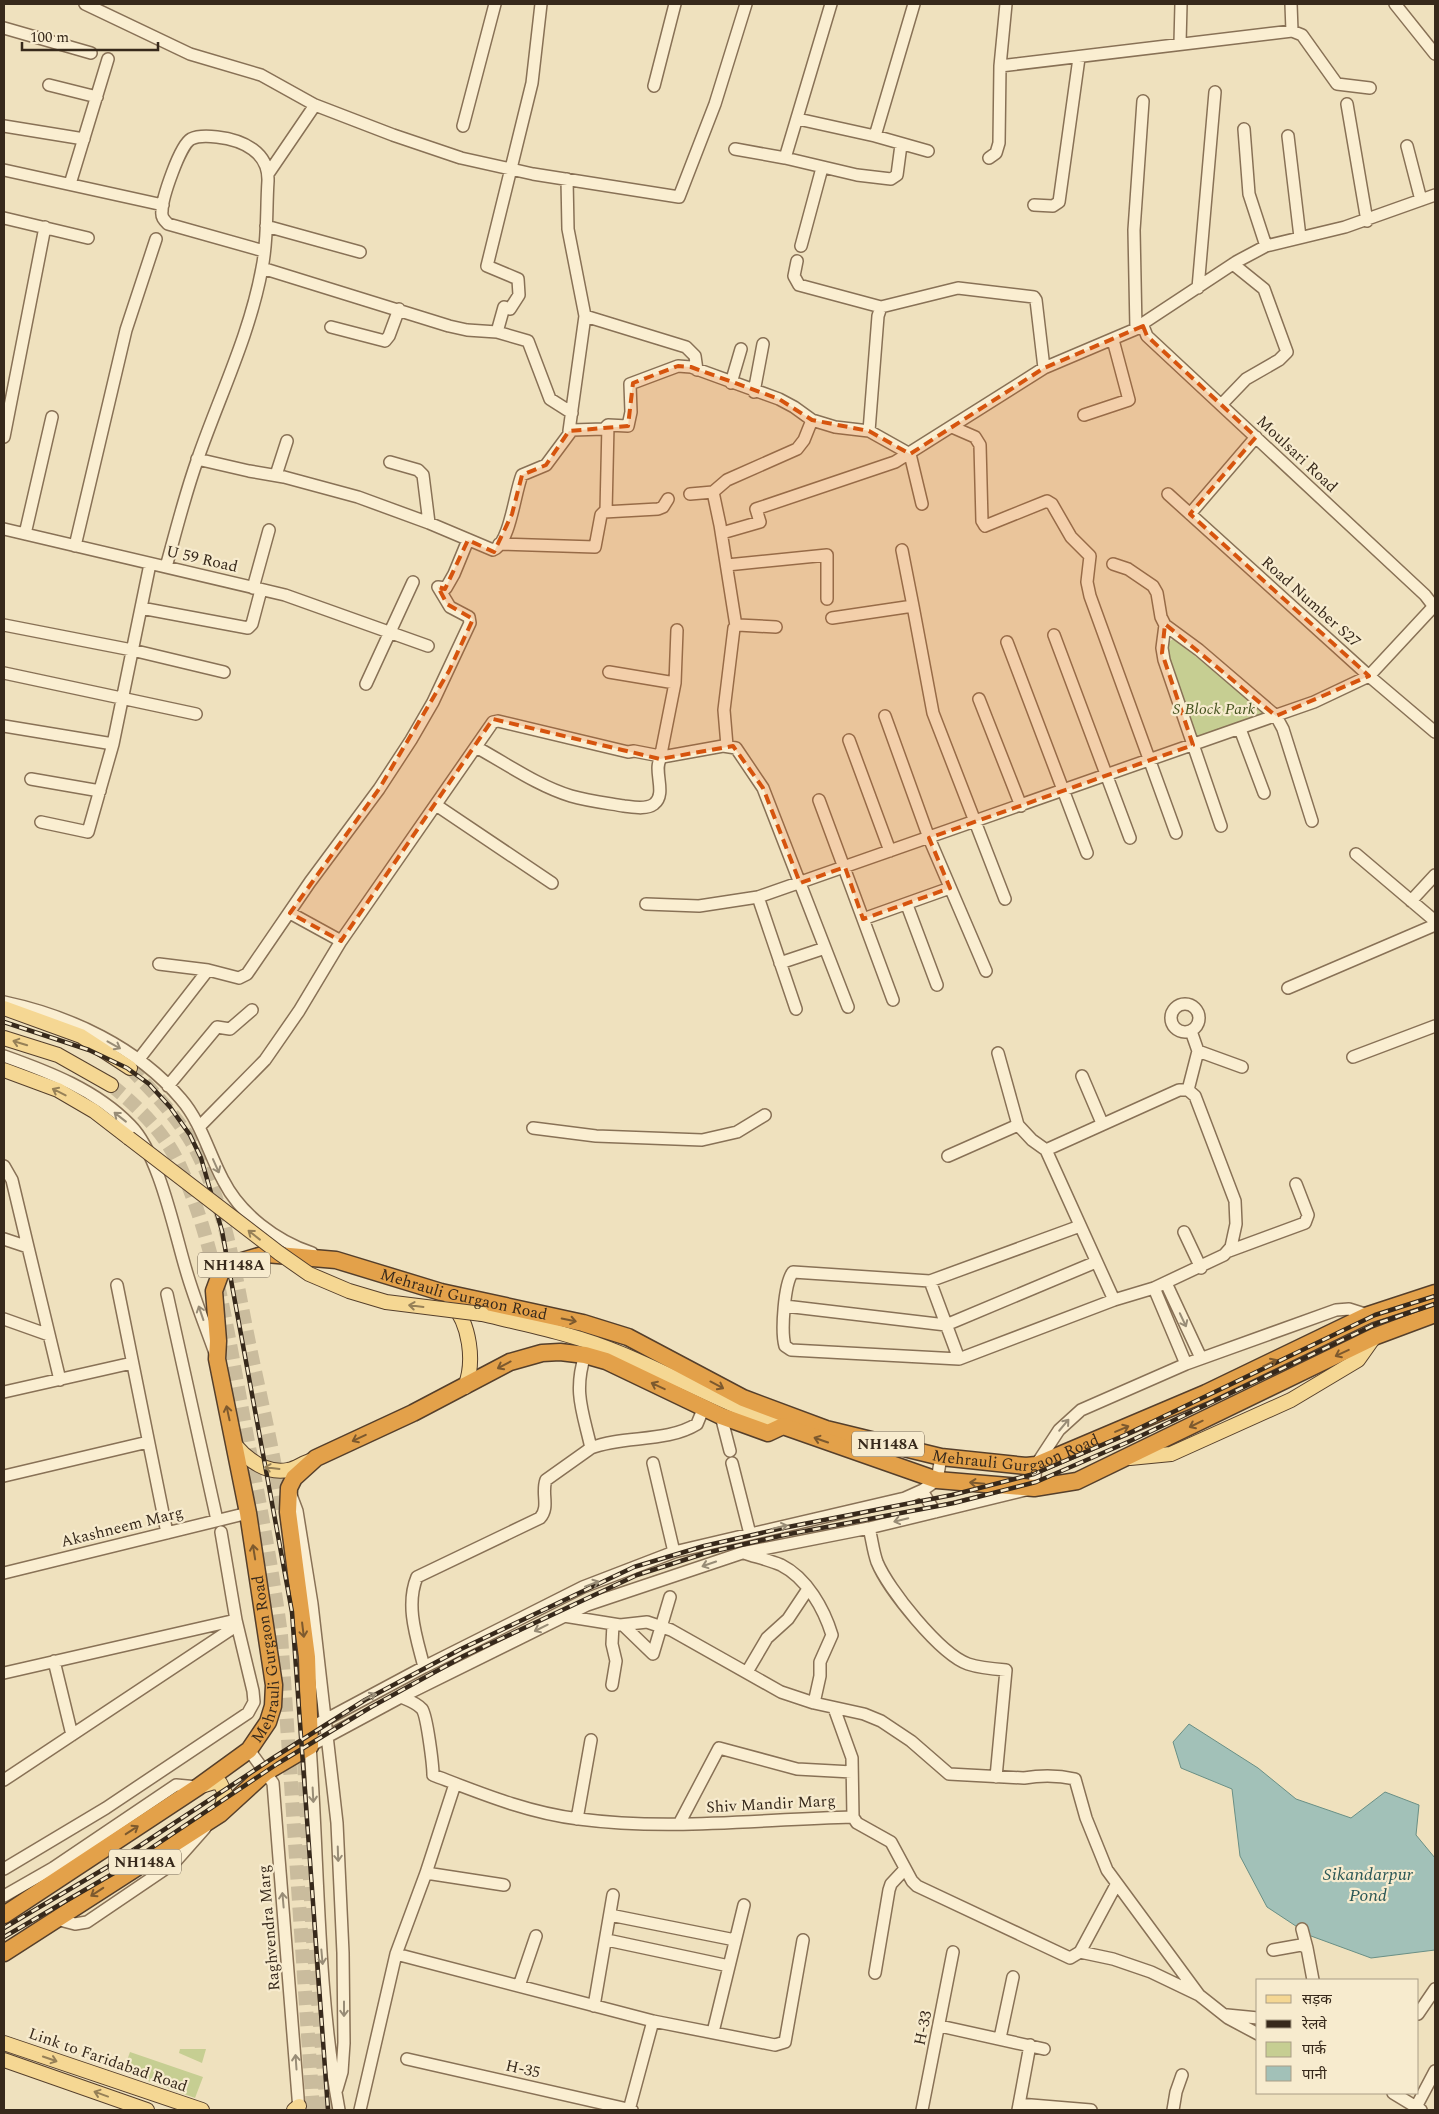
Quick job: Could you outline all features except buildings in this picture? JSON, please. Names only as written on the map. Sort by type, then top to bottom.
[{"type":"highway","name":"Mehrauli Gurgaon Road","points":[[4,1915],[198,1787],[249,1750],[268,1722],[273,1706],[274,1685],[248,1513],[217,1359],[214,1291],[221,1272],[242,1261],[266,1254],[336,1260],[441,1292],[583,1323],[628,1337],[742,1398],[826,1429],[940,1457],[1026,1466],[1036,1465],[1206,1393],[1368,1315],[1435,1293]]},
{"type":"highway","name":"Mehrauli Gurgaon Road","points":[[289,1488],[294,1478],[316,1458],[465,1387],[510,1362],[542,1353],[560,1352],[585,1355],[606,1361],[722,1416],[768,1433],[783,1426],[937,1480],[1034,1488],[1077,1481],[1376,1336],[1435,1314]]},
{"type":"highway","points":[[289,1488],[288,1512],[307,1657],[310,1746]]},
{"type":"highway","name":"NH148A","points":[[4,1953],[217,1815],[266,1772],[310,1746]]},
{"type":"main road","points":[[4,1008],[81,1036],[134,1063]]},
{"type":"main road","points":[[4,1038],[58,1055],[112,1085]]},
{"type":"main road","points":[[4,1070],[58,1090],[94,1112],[278,1253],[310,1274],[349,1291],[386,1302],[482,1314],[575,1337],[621,1353],[738,1410],[783,1426]]},
{"type":"main road","points":[[441,1292],[458,1310],[466,1334],[471,1363],[465,1387]]},
{"type":"main road","points":[[235,1445],[247,1458],[262,1467],[287,1470],[316,1458]]},
{"type":"main road","points":[[198,1787],[214,1782],[220,1783],[225,1793],[217,1815]]},
{"type":"main road","name":"Link to Faridabad Road","points":[[4,2043],[202,2110]]},
{"type":"main road","name":"Link to Faridabad Road","points":[[4,2060],[147,2110]]},
{"type":"street","points":[[85,4],[105,8],[190,54],[260,75],[315,105],[393,135],[461,158],[510,170],[679,197],[712,113],[746,4]]},
{"type":"street","points":[[463,126],[495,4]]},
{"type":"street","points":[[497,332],[504,307],[510,309],[519,295],[518,278],[487,266],[532,83],[541,4]]},
{"type":"street","points":[[654,86],[674,4]]},
{"type":"street","points":[[785,158],[831,4]]},
{"type":"street","points":[[875,136],[914,4]]},
{"type":"street","points":[[989,158],[996,153],[1000,143],[1000,66],[1006,4]]},
{"type":"street","points":[[1180,43],[1181,4]]},
{"type":"street","points":[[1291,4],[1292,31]]},
{"type":"street","points":[[1395,4],[1435,54]]},
{"type":"street","points":[[4,28],[91,53]]},
{"type":"street","points":[[1000,66],[1292,31],[1302,35],[1337,84],[1370,88]]},
{"type":"street","points":[[1034,205],[1053,206],[1059,202],[1079,58]]},
{"type":"street","points":[[70,184],[108,59]]},
{"type":"street","points":[[49,85],[97,97]]},
{"type":"street","points":[[1198,288],[1215,92]]},
{"type":"street","points":[[1142,330],[1134,230],[1143,100]]},
{"type":"street","points":[[1347,104],[1367,221]]},
{"type":"street","points":[[268,174],[315,105]]},
{"type":"street","points":[[798,119],[875,136],[900,145],[928,151]]},
{"type":"street","points":[[4,126],[84,139]]},
{"type":"street","points":[[1244,129],[1249,194],[1266,246]]},
{"type":"street","points":[[1288,136],[1300,237]]},
{"type":"street","points":[[166,567],[197,459],[233,366],[252,308],[262,268],[264,251],[266,226],[268,174],[262,159],[248,145],[226,138],[195,138],[183,146],[161,212],[163,219],[168,224],[264,251]]},
{"type":"street","points":[[735,149],[785,158],[822,168],[892,179],[896,174],[900,145]]},
{"type":"street","points":[[1407,146],[1421,200]]},
{"type":"street","points":[[801,246],[822,168]]},
{"type":"street","points":[[4,170],[163,205]]},
{"type":"street","points":[[197,459],[276,476],[358,497],[429,523],[489,550],[495,550],[500,544],[516,504],[522,476],[546,465],[569,431],[585,316],[568,230],[567,179]]},
{"type":"street","points":[[1142,330],[1145,322],[1233,264],[1266,246],[1367,221],[1435,195]]},
{"type":"street","points":[[4,218],[88,238]]},
{"type":"street","points":[[266,226],[360,252]]},
{"type":"street","points":[[4,437],[45,228]]},
{"type":"street","points":[[75,546],[126,330],[156,239]]},
{"type":"street","points":[[797,261],[794,276],[799,285],[882,307],[958,288],[1034,297],[1036,300],[1044,368]]},
{"type":"street","points":[[1221,404],[1246,379],[1279,360],[1287,352],[1264,289],[1233,264]]},
{"type":"street","points":[[262,268],[457,328],[497,332],[528,342],[550,400],[572,413]]},
{"type":"street","points":[[869,431],[878,316],[882,307]]},
{"type":"street","points":[[331,327],[385,341],[389,336],[398,309]]},
{"type":"street","points":[[585,316],[686,347],[694,356],[697,370]]},
{"type":"street","points":[[722,533],[760,522],[756,508],[787,496],[879,469],[910,454],[1044,368],[1142,330]]},
{"type":"street","name":"Moulsari Road","points":[[1142,330],[1433,603]]},
{"type":"street","points":[[1084,415],[1129,399],[1113,340]]},
{"type":"street","points":[[754,392],[763,344]]},
{"type":"street","points":[[731,383],[741,349]]},
{"type":"street","points":[[569,431],[604,429],[608,425],[628,426],[631,412],[629,391],[633,383],[678,366],[697,370],[786,402],[812,420],[835,427],[869,431],[910,454],[922,504]]},
{"type":"street","points":[[25,534],[52,417]]},
{"type":"street","points":[[690,494],[712,492],[727,480],[797,449],[804,440],[812,420]]},
{"type":"street","points":[[606,512],[608,425]]},
{"type":"street","points":[[952,427],[975,438],[980,445],[982,521],[985,526],[1047,501],[1052,504],[1071,537],[1087,551],[1090,560],[1087,582],[1090,596],[1176,833]]},
{"type":"street","points":[[1190,514],[1256,437]]},
{"type":"street","points":[[276,476],[287,441]]},
{"type":"street","points":[[390,462],[418,470],[423,475],[429,523]]},
{"type":"street","points":[[712,492],[722,533],[736,626],[733,630],[724,710],[727,746]]},
{"type":"street","name":"Road Number S27","points":[[1168,494],[1369,676],[1435,732]]},
{"type":"street","points":[[500,544],[595,547],[601,515],[606,512],[660,508],[668,499]]},
{"type":"street","name":"U 59 Road","points":[[4,529],[285,595],[428,646]]},
{"type":"street","points":[[141,608],[248,628],[252,624],[269,530]]},
{"type":"street","points":[[159,964],[208,970],[239,978],[248,974],[320,867],[384,781],[411,740],[449,670],[470,620],[447,604],[438,587],[446,588],[451,581],[468,540]]},
{"type":"street","points":[[902,550],[932,708],[1005,899]]},
{"type":"street","points":[[727,565],[827,555],[827,599]]},
{"type":"street","points":[[41,822],[88,832],[113,744],[150,564]]},
{"type":"street","points":[[1113,564],[1128,570],[1153,586],[1157,593],[1161,618],[1165,625],[1199,650],[1276,716],[1283,729],[1312,821]]},
{"type":"street","points":[[366,684],[413,582]]},
{"type":"street","points":[[646,904],[699,906],[758,897],[1314,702],[1369,676],[1433,603]]},
{"type":"street","points":[[832,618],[914,606]]},
{"type":"street","points":[[4,625],[132,650],[224,672]]},
{"type":"street","points":[[1165,625],[1162,652],[1221,826]]},
{"type":"street","points":[[736,626],[776,627]]},
{"type":"street","points":[[476,747],[556,790],[600,803],[648,807],[657,800],[660,758],[675,683],[677,630]]},
{"type":"street","points":[[1054,635],[1130,838]]},
{"type":"street","points":[[1007,642],[1087,853]]},
{"type":"street","points":[[610,672],[675,683]]},
{"type":"street","points":[[4,673],[196,714]]},
{"type":"street","points":[[979,699],[1021,806]]},
{"type":"street","points":[[885,716],[929,838],[986,971]]},
{"type":"street","points":[[199,1127],[265,1060],[299,1011],[341,941],[491,724],[498,720],[660,758],[727,746],[733,746],[740,751],[763,788],[848,1007]]},
{"type":"street","points":[[4,726],[113,744]]},
{"type":"street","points":[[1240,729],[1264,792]]},
{"type":"street","points":[[849,740],[890,852]]},
{"type":"street","points":[[31,779],[100,791]]},
{"type":"street","points":[[819,800],[893,1000]]},
{"type":"street","points":[[436,806],[552,883]]},
{"type":"street","points":[[1356,854],[1435,921]]},
{"type":"street","points":[[1411,900],[1435,875]]},
{"type":"street","points":[[863,918],[950,888]]},
{"type":"street","points":[[758,897],[796,1009]]},
{"type":"street","points":[[907,904],[937,985]]},
{"type":"street","points":[[290,913],[341,941]]},
{"type":"street","points":[[1288,988],[1435,925]]},
{"type":"street","points":[[780,963],[825,948]]},
{"type":"street","points":[[134,1063],[208,970]]},
{"type":"street","points":[[4,996],[27,1007],[77,1025],[168,1086],[182,1100],[199,1127],[224,1182],[240,1207],[283,1241],[297,1248],[336,1260]]},
{"type":"street","points":[[4,1002],[27,1007]]},
{"type":"street","points":[[168,1086],[217,1027],[230,1029],[252,1010]]},
{"type":"street","points":[[1353,1057],[1435,1026]]},
{"type":"street","points":[[1188,1090],[1198,1051],[1191,1031]]},
{"type":"street","points":[[1198,1051],[1242,1067]]},
{"type":"street","points":[[998,1053],[1018,1125],[1032,1140],[1046,1150],[1114,1300]]},
{"type":"street","points":[[4,1056],[50,1072],[99,1100],[131,1125],[153,1162],[189,1280],[217,1359]]},
{"type":"street","points":[[1082,1076],[1102,1123]]},
{"type":"street","points":[[1046,1150],[1102,1123],[1180,1090],[1188,1090],[1195,1096],[1235,1201],[1237,1217],[1229,1251]]},
{"type":"street","points":[[533,1128],[596,1136],[702,1140],[737,1132],[765,1115]]},
{"type":"street","points":[[948,1156],[1018,1125]]},
{"type":"street","points":[[4,1166],[12,1180],[60,1380]]},
{"type":"street","points":[[1080,1226],[930,1282],[798,1270],[790,1276],[785,1306],[784,1342],[791,1350],[959,1359],[1114,1300],[1154,1288],[1200,1268],[1229,1251],[1306,1223],[1308,1215],[1296,1184]]},
{"type":"street","points":[[1184,1232],[1200,1268]]},
{"type":"street","points":[[4,1240],[28,1247]]},
{"type":"street","points":[[785,1306],[946,1325],[1096,1262]]},
{"type":"street","points":[[930,1282],[959,1359]]},
{"type":"street","points":[[1166,1283],[1201,1358]]},
{"type":"street","points":[[116,1285],[167,1533]]},
{"type":"street","points":[[1154,1288],[1186,1364]]},
{"type":"street","points":[[167,1294],[217,1520]]},
{"type":"street","points":[[338,2110],[322,1947],[310,1746],[401,1696],[587,1605],[740,1553],[869,1528],[1034,1488],[1036,1465],[1059,1430],[1081,1410],[1201,1358],[1336,1310],[1349,1309],[1368,1315]]},
{"type":"street","points":[[4,1319],[49,1335]]},
{"type":"street","points":[[585,1355],[579,1374],[578,1385],[591,1448]]},
{"type":"street","points":[[4,1392],[132,1364]]},
{"type":"street","points":[[424,1667],[414,1619],[412,1596],[417,1577],[540,1518],[544,1513],[545,1507],[544,1486],[546,1480],[591,1448],[605,1443],[644,1439],[684,1430],[697,1424],[704,1408]]},
{"type":"street","points":[[722,1416],[730,1451]]},
{"type":"street","points":[[4,1476],[148,1442]]},
{"type":"street","points":[[310,1728],[424,1667],[583,1588],[674,1552],[905,1498],[922,1491],[937,1480],[940,1457]]},
{"type":"street","points":[[653,1463],[674,1552]]},
{"type":"street","points":[[732,1463],[750,1534]]},
{"type":"street","points":[[289,1488],[297,1511],[304,1551],[337,1823],[343,1953],[344,2043],[342,2072],[336,2095]]},
{"type":"street","points":[[922,1491],[935,1512]]},
{"type":"street","name":"Akashneem Marg","points":[[4,1572],[248,1513]]},
{"type":"street","points":[[869,1528],[876,1560],[881,1570],[918,1622],[966,1663],[1006,1670],[996,1777]]},
{"type":"street","points":[[4,1869],[106,1808],[248,1713],[254,1702],[253,1691],[236,1620],[221,1532]]},
{"type":"street","points":[[732,1539],[740,1553],[781,1565],[798,1577],[823,1612],[832,1636],[820,1662],[820,1676],[814,1703]]},
{"type":"street","points":[[747,1672],[767,1638],[788,1619],[808,1589]]},
{"type":"street","points":[[618,1625],[653,1654],[670,1597]]},
{"type":"street","points":[[564,1616],[618,1625],[639,1621],[660,1626],[694,1641],[767,1686],[814,1703],[871,1716],[891,1727],[949,1774],[1024,1778],[1056,1775],[1075,1779],[1101,1860],[1116,1885],[1199,1995]]},
{"type":"street","points":[[4,1673],[236,1620]]},
{"type":"street","points":[[4,1780],[230,1630],[236,1620]]},
{"type":"street","points":[[612,1684],[616,1661],[612,1644],[618,1625]]},
{"type":"street","points":[[54,1661],[72,1735]]},
{"type":"street","points":[[393,1684],[401,1696]]},
{"type":"street","name":"Shiv Mandir Marg","points":[[401,1696],[416,1704],[425,1716],[433,1762],[433,1775],[455,1784],[528,1809],[577,1819],[648,1826],[734,1824],[853,1817],[858,1824],[891,1842],[912,1881],[931,1894],[1070,1958],[1080,1952],[1113,1959],[1151,1972],[1199,1995],[1223,2014],[1256,2033]]},
{"type":"street","points":[[834,1708],[850,1750],[853,1817]]},
{"type":"street","points":[[577,1819],[592,1740]]},
{"type":"street","points":[[679,1824],[719,1748],[798,1769],[852,1772]]},
{"type":"street","name":"Raghvendra Marg","points":[[249,1750],[273,1783],[298,2109]]},
{"type":"street","points":[[360,2110],[396,1954],[426,1873],[455,1784]]},
{"type":"street","points":[[4,1896],[53,1868],[176,1785],[198,1787]]},
{"type":"street","points":[[875,1973],[889,1890],[891,1884],[905,1869]]},
{"type":"street","points":[[426,1873],[504,1885]]},
{"type":"street","points":[[1080,1952],[1116,1885]]},
{"type":"street","points":[[594,2006],[607,1940],[613,1895]]},
{"type":"street","points":[[714,2032],[744,1904]]},
{"type":"street","points":[[610,1915],[736,1940]]},
{"type":"street","points":[[1302,1929],[1313,1979]]},
{"type":"street","points":[[518,1986],[536,1936]]},
{"type":"street","points":[[607,1940],[730,1966]]},
{"type":"street","points":[[396,1954],[653,2021],[776,2045],[785,2042],[802,1940]]},
{"type":"street","points":[[1273,1950],[1301,1945],[1307,1948]]},
{"type":"street","name":"H-33","points":[[922,2110],[954,1952]]},
{"type":"street","points":[[1000,2038],[1013,1976]]},
{"type":"street","points":[[1419,2013],[1435,1989]]},
{"type":"street","points":[[1223,2014],[1256,2018]]},
{"type":"street","points":[[630,2110],[653,2021]]},
{"type":"street","points":[[940,2026],[1044,2048]]},
{"type":"street","points":[[1030,2045],[1019,2107],[1091,2110]]},
{"type":"street","name":"H-35","points":[[407,2059],[630,2110]]},
{"type":"street","points":[[1395,2094],[1418,2109],[1435,2071]]},
{"type":"street","points":[[1173,2110],[1176,2092],[1182,2075]]},
{"type":"highlighted area","points":[[1143,326],[1147,336],[1256,437],[1190,514],[1369,676],[1276,716],[1165,624],[1162,653],[1193,745],[929,838],[950,888],[863,919],[845,867],[800,883],[763,788],[733,746],[660,759],[493,719],[341,941],[290,913],[379,789],[449,671],[473,619],[447,604],[438,587],[445,589],[468,540],[494,552],[512,514],[522,475],[546,465],[569,431],[628,426],[633,383],[678,366],[691,367],[779,399],[812,420],[869,431],[910,454],[1044,368]]},
{"type":"green space","name":"S Block Park","points":[[1173,639],[1278,720],[1197,745],[1162,646]]},
{"type":"green space","points":[[180,2049],[206,2049],[202,2063],[179,2053]]},
{"type":"green space","points":[[130,2052],[203,2077],[195,2098],[123,2072]]},
{"type":"water","name":"Sikandarpur Pond","points":[[1189,1724],[1258,1768],[1296,1799],[1351,1818],[1385,1792],[1419,1805],[1416,1835],[1435,1858],[1435,1950],[1371,1958],[1311,1936],[1267,1907],[1240,1856],[1232,1789],[1181,1768],[1173,1742]]},
{"type":"tunnel","points":[[130,1068],[167,1108],[184,1130],[198,1154],[216,1199],[230,1247],[272,1450],[283,1515]]},
{"type":"tunnel","points":[[111,1085],[149,1120],[165,1140],[178,1162],[200,1220],[224,1312],[268,1548],[281,1635],[313,2110]]},
{"type":"tunnel","points":[[303,1740],[313,1940],[327,2110]]},
{"type":"railway","points":[[4,1022],[89,1050],[127,1068],[149,1084],[170,1107],[190,1135],[201,1158],[222,1231],[292,1612],[328,2110]]},
{"type":"railway","points":[[4,1928],[109,1866],[365,1700],[461,1649],[634,1567],[704,1546],[783,1528],[952,1495],[1034,1474],[1125,1435],[1375,1315],[1435,1296]]},
{"type":"railway","points":[[4,1937],[114,1873],[277,1764],[371,1707],[464,1656],[637,1575],[706,1553],[784,1535],[954,1503],[1036,1482],[1128,1442],[1378,1323],[1435,1304]]}]
